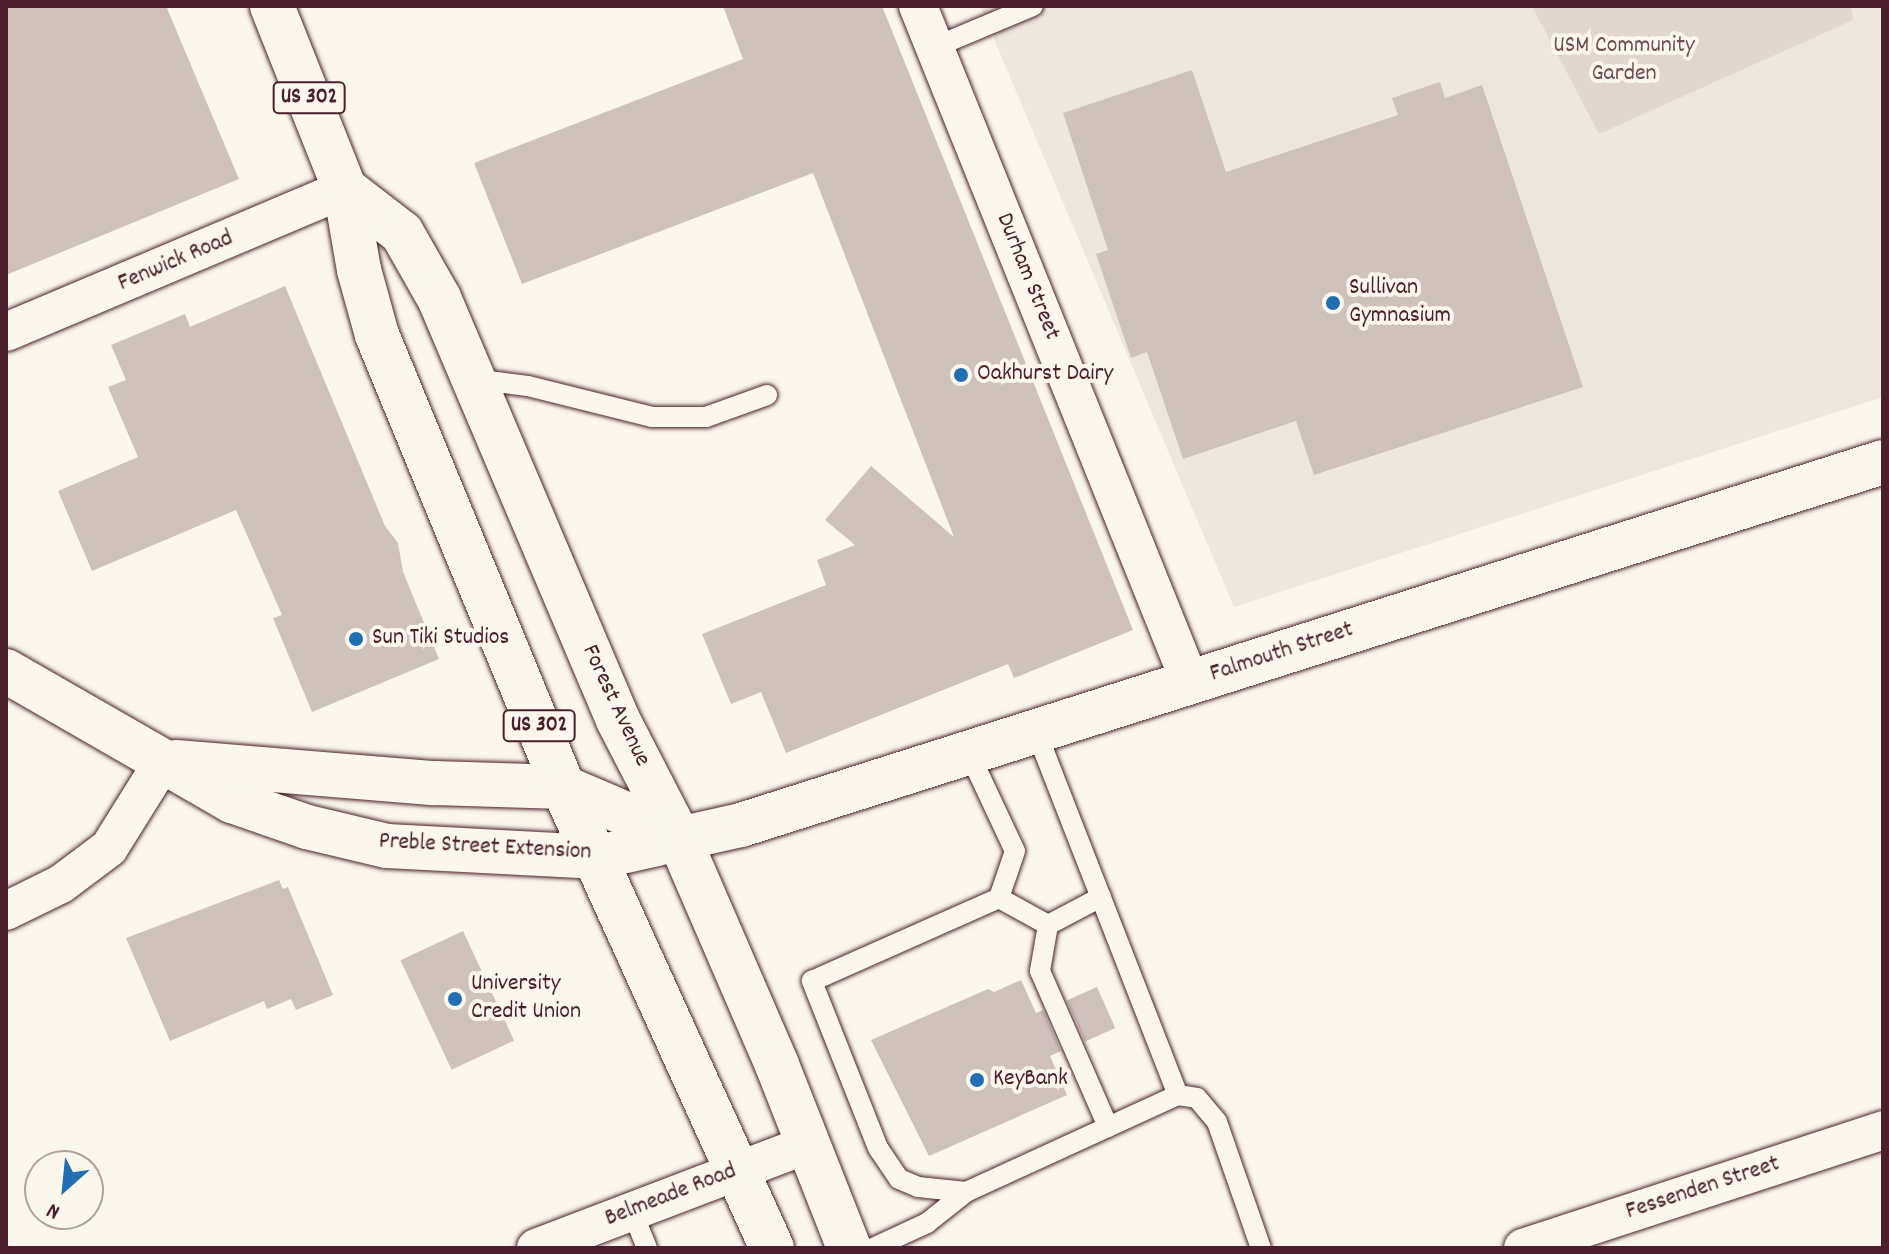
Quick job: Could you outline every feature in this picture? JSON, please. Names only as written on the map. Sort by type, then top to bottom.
[{"type":"main road","name":"US 302","points":[[272,6],[345,189],[359,270],[377,335],[563,787],[599,857],[771,1248]]},
{"type":"main road","name":"Forest Avenue","points":[[345,189],[402,233],[439,298],[618,720],[678,836],[777,1065],[849,1248]]},
{"type":"main road","name":"Falmouth Street","points":[[678,836],[741,825],[1883,462]]},
{"type":"main road","name":"Preble Street Extension","points":[[6,671],[232,801],[359,840],[387,846],[599,857],[678,836]]},
{"type":"main road","name":"Preble Street Extension","points":[[164,760],[418,782],[563,787],[678,836]]},
{"type":"street","name":"Durham Street","points":[[918,6],[1190,682]]},
{"type":"street","name":"Fenwick Road","points":[[6,332],[345,189]]},
{"type":"street","points":[[6,911],[61,884],[109,848],[164,760]]},
{"type":"street","name":"Fessenden Street","points":[[1523,1248],[1883,1130]]},
{"type":"street","name":"Belmeade Road","points":[[536,1248],[806,1145]]},
{"type":"lane","points":[[935,47],[1033,6]]},
{"type":"lane","points":[[473,379],[528,386],[652,417],[706,417],[767,395]]},
{"type":"lane","points":[[1036,731],[1178,1095]]},
{"type":"lane","points":[[966,1192],[918,1187],[899,1179],[878,1148],[812,981],[999,898],[1015,851],[969,753]]},
{"type":"lane","points":[[1048,925],[1101,897]]},
{"type":"lane","points":[[999,898],[1048,925]]},
{"type":"lane","points":[[1048,925],[1040,971],[1108,1127]]},
{"type":"lane","points":[[873,1248],[927,1223],[966,1192],[1178,1095],[1197,1098],[1217,1122],[1261,1248]]},
{"type":"lane","points":[[632,1211],[647,1248]]},
{"type":"shaded area","points":[[980,6],[1883,6],[1883,397],[1234,607]]},
{"type":"green space","name":"USM Community Garden","points":[[1532,6],[1851,6],[1853,20],[1599,134]]},
{"type":"building","points":[[6,6],[166,6],[239,179],[6,275]]},
{"type":"building","name":"Oakhurst Dairy","points":[[723,6],[882,6],[1133,630],[1014,678],[1008,664],[786,753],[761,692],[731,704],[702,634],[826,585],[817,560],[855,545],[825,520],[871,466],[954,537],[813,173],[522,284],[474,163],[743,59]]},
{"type":"building","name":"Sullivan Gymnasium","points":[[1192,70],[1226,172],[1398,115],[1392,98],[1440,82],[1445,98],[1482,85],[1583,387],[1314,475],[1296,421],[1183,459],[1147,352],[1131,358],[1096,254],[1108,250],[1063,113]]},
{"type":"building","points":[[285,286],[385,526],[398,543],[403,572],[439,659],[312,712],[273,618],[282,615],[236,510],[92,571],[58,491],[138,457],[108,387],[126,380],[111,345],[185,314],[190,327]]},
{"type":"building","points":[[279,880],[283,889],[288,887],[333,995],[296,1010],[291,999],[267,1009],[264,1001],[170,1041],[126,938]]},
{"type":"building","name":"University Credit Union","points":[[463,931],[514,1041],[452,1070],[400,960]]},
{"type":"building","name":"KeyBank","points":[[1021,980],[1036,1013],[1043,1010],[1061,1051],[1050,1056],[1067,1095],[929,1156],[871,1040],[988,989],[994,992]]},
{"type":"building","points":[[1097,987],[1115,1028],[1085,1042],[1067,1000]]},
{"type":"place","name":"Sullivan Gymnasium","points":[[1333,303]]},
{"type":"place","name":"Oakhurst Dairy","points":[[961,375]]},
{"type":"place","name":"Sun Tiki Studios","points":[[356,639]]},
{"type":"place","name":"University Credit Union","points":[[455,999]]},
{"type":"place","name":"KeyBank","points":[[977,1080]]}]
